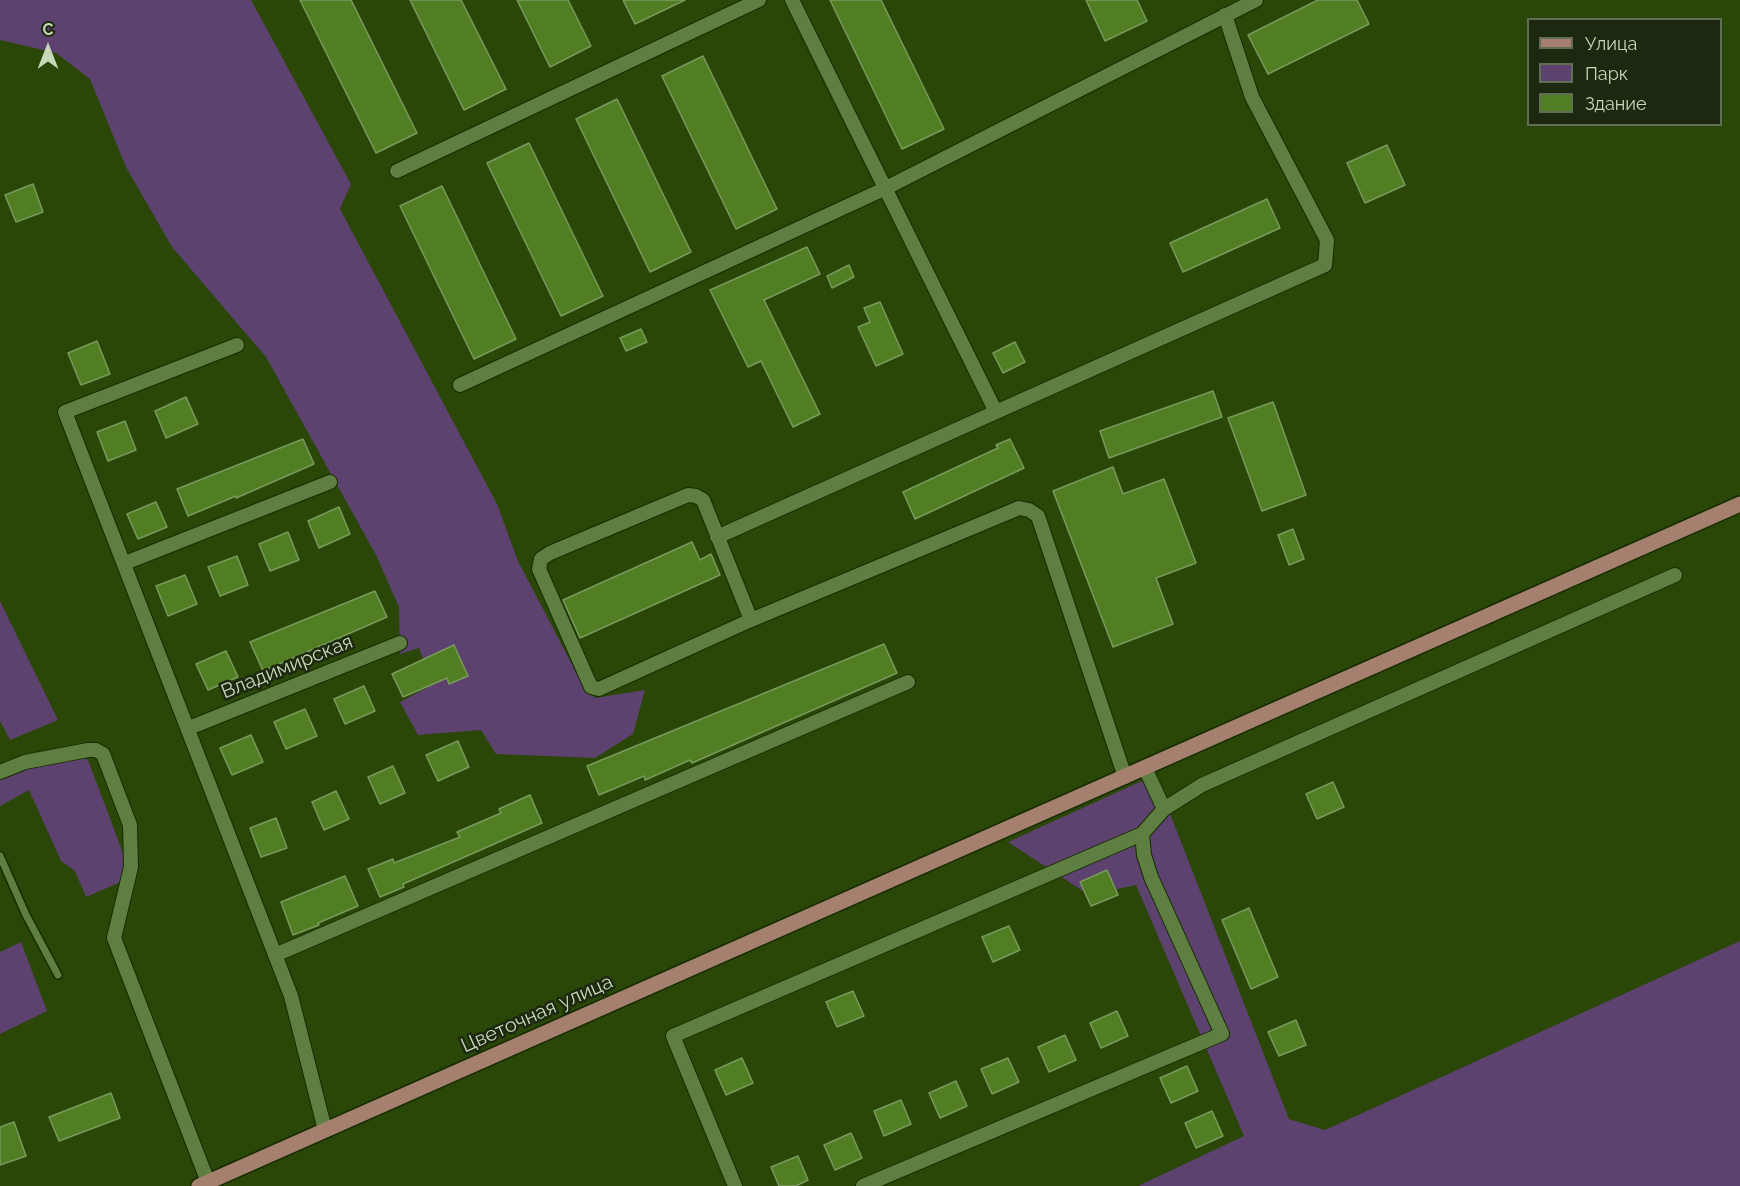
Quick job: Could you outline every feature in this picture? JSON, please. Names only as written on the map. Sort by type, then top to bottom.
[{"type":"main road","name":"Цветочная улица","points":[[204,1184],[1740,504]]},
{"type":"street","points":[[397,171],[759,0]]},
{"type":"street","points":[[792,0],[996,412]]},
{"type":"street","points":[[460,385],[884,189],[1256,0]]},
{"type":"street","points":[[717,537],[1325,265],[1327,240],[1252,97],[1225,15]]},
{"type":"street","points":[[237,345],[65,412],[291,996],[325,1130]]},
{"type":"street","points":[[125,563],[330,482]]},
{"type":"street","points":[[751,620],[703,500],[688,495],[549,553],[541,559],[538,569],[591,687],[607,687],[751,620],[1019,508],[1029,510],[1038,516],[1125,777]]},
{"type":"street","points":[[735,1186],[673,1036],[1142,834],[1164,809],[1202,785],[1675,574]]},
{"type":"street","name":"Владимирская","points":[[189,728],[400,643]]},
{"type":"street","points":[[275,954],[908,682]]},
{"type":"street","points":[[0,772],[25,762],[88,750],[96,750],[103,754],[130,825],[131,867],[114,938],[204,1184]]},
{"type":"street","points":[[1145,768],[1164,809]]},
{"type":"street","points":[[863,1186],[1222,1034],[1151,877],[1144,855],[1142,834]]},
{"type":"lane","points":[[0,856],[26,915],[58,975]]},
{"type":"green space","points":[[0,0],[251,0],[351,184],[340,209],[497,504],[518,561],[579,678],[595,698],[645,690],[633,734],[595,758],[496,754],[481,730],[418,735],[400,702],[432,685],[419,648],[400,654],[399,607],[376,555],[266,357],[172,247],[126,167],[90,79],[56,53],[0,40]]},
{"type":"green space","points":[[0,601],[58,720],[10,740],[0,721]]},
{"type":"green space","points":[[70,752],[88,760],[132,877],[86,897],[75,871],[61,861],[29,790],[0,806],[0,774]]},
{"type":"green space","points":[[1155,775],[1289,1119],[1325,1130],[1740,941],[1740,1186],[1138,1186],[1244,1136],[1136,885],[1089,895],[1008,842]]},
{"type":"green space","points":[[21,942],[47,1011],[0,1034],[0,952]]},
{"type":"building","points":[[300,0],[351,0],[417,133],[376,153]]},
{"type":"building","points":[[410,0],[461,0],[506,89],[464,110]]},
{"type":"building","points":[[517,0],[568,0],[591,46],[550,67]]},
{"type":"building","points":[[623,0],[685,0],[635,24]]},
{"type":"building","points":[[830,0],[881,0],[944,129],[902,149]]},
{"type":"building","points":[[1086,0],[1137,0],[1147,21],[1105,41]]},
{"type":"building","points":[[1318,0],[1357,0],[1369,24],[1268,74],[1248,35]]},
{"type":"building","points":[[703,56],[777,209],[736,229],[662,76]]},
{"type":"building","points":[[617,99],[691,252],[650,272],[576,119]]},
{"type":"building","points":[[529,143],[603,296],[561,316],[487,163]]},
{"type":"building","points":[[1387,145],[1405,185],[1365,203],[1347,163]]},
{"type":"building","points":[[33,184],[43,212],[16,222],[5,195]]},
{"type":"building","points":[[442,186],[516,339],[474,359],[400,206]]},
{"type":"building","points":[[1267,199],[1280,228],[1183,272],[1170,243]]},
{"type":"building","points":[[807,247],[820,274],[764,300],[820,414],[793,427],[761,361],[748,367],[710,290]]},
{"type":"building","points":[[849,265],[854,277],[832,288],[827,276]]},
{"type":"building","points":[[880,302],[903,354],[876,366],[858,327],[870,322],[864,308]]},
{"type":"building","points":[[641,329],[647,342],[626,351],[620,338]]},
{"type":"building","points":[[97,341],[110,374],[81,385],[68,353]]},
{"type":"building","points":[[1015,342],[1025,362],[1003,373],[993,353]]},
{"type":"building","points":[[1213,391],[1222,417],[1109,458],[1100,431]]},
{"type":"building","points":[[186,397],[198,424],[166,438],[155,411]]},
{"type":"building","points":[[1273,402],[1306,495],[1262,511],[1228,418]]},
{"type":"building","points":[[125,421],[136,450],[108,461],[97,432]]},
{"type":"building","points":[[303,439],[314,464],[188,516],[177,489]]},
{"type":"building","points":[[1010,439],[1024,468],[915,519],[903,492],[998,448],[996,445]]},
{"type":"building","points":[[1113,467],[1123,494],[1164,479],[1196,563],[1156,578],[1173,624],[1113,647],[1053,491]]},
{"type":"building","points":[[156,502],[167,527],[138,539],[127,514]]},
{"type":"building","points":[[339,507],[350,534],[319,548],[308,521]]},
{"type":"building","points":[[1293,529],[1304,559],[1289,565],[1278,535]]},
{"type":"building","points":[[288,532],[299,560],[270,571],[259,544]]},
{"type":"building","points":[[692,542],[700,560],[711,554],[720,575],[580,638],[563,600]]},
{"type":"building","points":[[237,556],[248,585],[220,596],[208,567]]},
{"type":"building","points":[[185,575],[197,604],[168,616],[156,586]]},
{"type":"building","points":[[375,591],[387,617],[263,671],[250,642]]},
{"type":"building","points":[[884,644],[897,673],[692,763],[690,760],[645,780],[644,776],[599,795],[587,766]]},
{"type":"building","points":[[454,645],[468,676],[449,684],[447,678],[403,697],[392,674]]},
{"type":"building","points":[[226,651],[238,677],[208,690],[196,664]]},
{"type":"building","points":[[364,686],[375,711],[345,724],[334,699]]},
{"type":"building","points":[[305,709],[317,736],[286,749],[274,722]]},
{"type":"building","points":[[251,735],[263,762],[232,775],[220,748]]},
{"type":"building","points":[[458,741],[469,767],[438,781],[426,755]]},
{"type":"building","points":[[393,766],[405,793],[380,804],[368,777]]},
{"type":"building","points":[[1333,782],[1344,807],[1317,819],[1306,794]]},
{"type":"building","points":[[336,791],[349,819],[324,830],[312,802]]},
{"type":"building","points":[[530,795],[542,823],[403,884],[404,887],[380,897],[368,869],[393,859],[394,863],[460,837],[457,832],[501,813],[499,809]]},
{"type":"building","points":[[276,818],[287,848],[261,857],[250,828]]},
{"type":"building","points":[[1107,870],[1118,895],[1091,906],[1080,882]]},
{"type":"building","points":[[345,876],[358,906],[293,935],[281,902]]},
{"type":"building","points":[[1249,908],[1278,977],[1251,989],[1222,920]]},
{"type":"building","points":[[1009,926],[1020,950],[993,962],[982,937]]},
{"type":"building","points":[[853,991],[864,1016],[837,1027],[826,1002]]},
{"type":"building","points":[[1117,1011],[1128,1036],[1101,1048],[1090,1023]]},
{"type":"building","points":[[1296,1020],[1306,1045],[1279,1056],[1268,1032]]},
{"type":"building","points":[[1065,1035],[1076,1060],[1049,1072],[1038,1047]]},
{"type":"building","points":[[742,1058],[753,1083],[726,1095],[715,1070]]},
{"type":"building","points":[[1008,1058],[1019,1082],[992,1094],[981,1069]]},
{"type":"building","points":[[1187,1066],[1198,1091],[1171,1103],[1160,1078]]},
{"type":"building","points":[[956,1081],[967,1106],[940,1118],[929,1093]]},
{"type":"building","points":[[111,1093],[120,1118],[59,1141],[49,1117]]},
{"type":"building","points":[[901,1100],[911,1124],[884,1136],[874,1111]]},
{"type":"building","points":[[1212,1111],[1223,1136],[1196,1148],[1185,1123]]},
{"type":"building","points":[[14,1122],[26,1156],[0,1165],[0,1127]]},
{"type":"building","points":[[851,1133],[862,1158],[835,1170],[824,1145]]},
{"type":"building","points":[[798,1156],[808,1180],[796,1186],[779,1186],[771,1167]]}]
